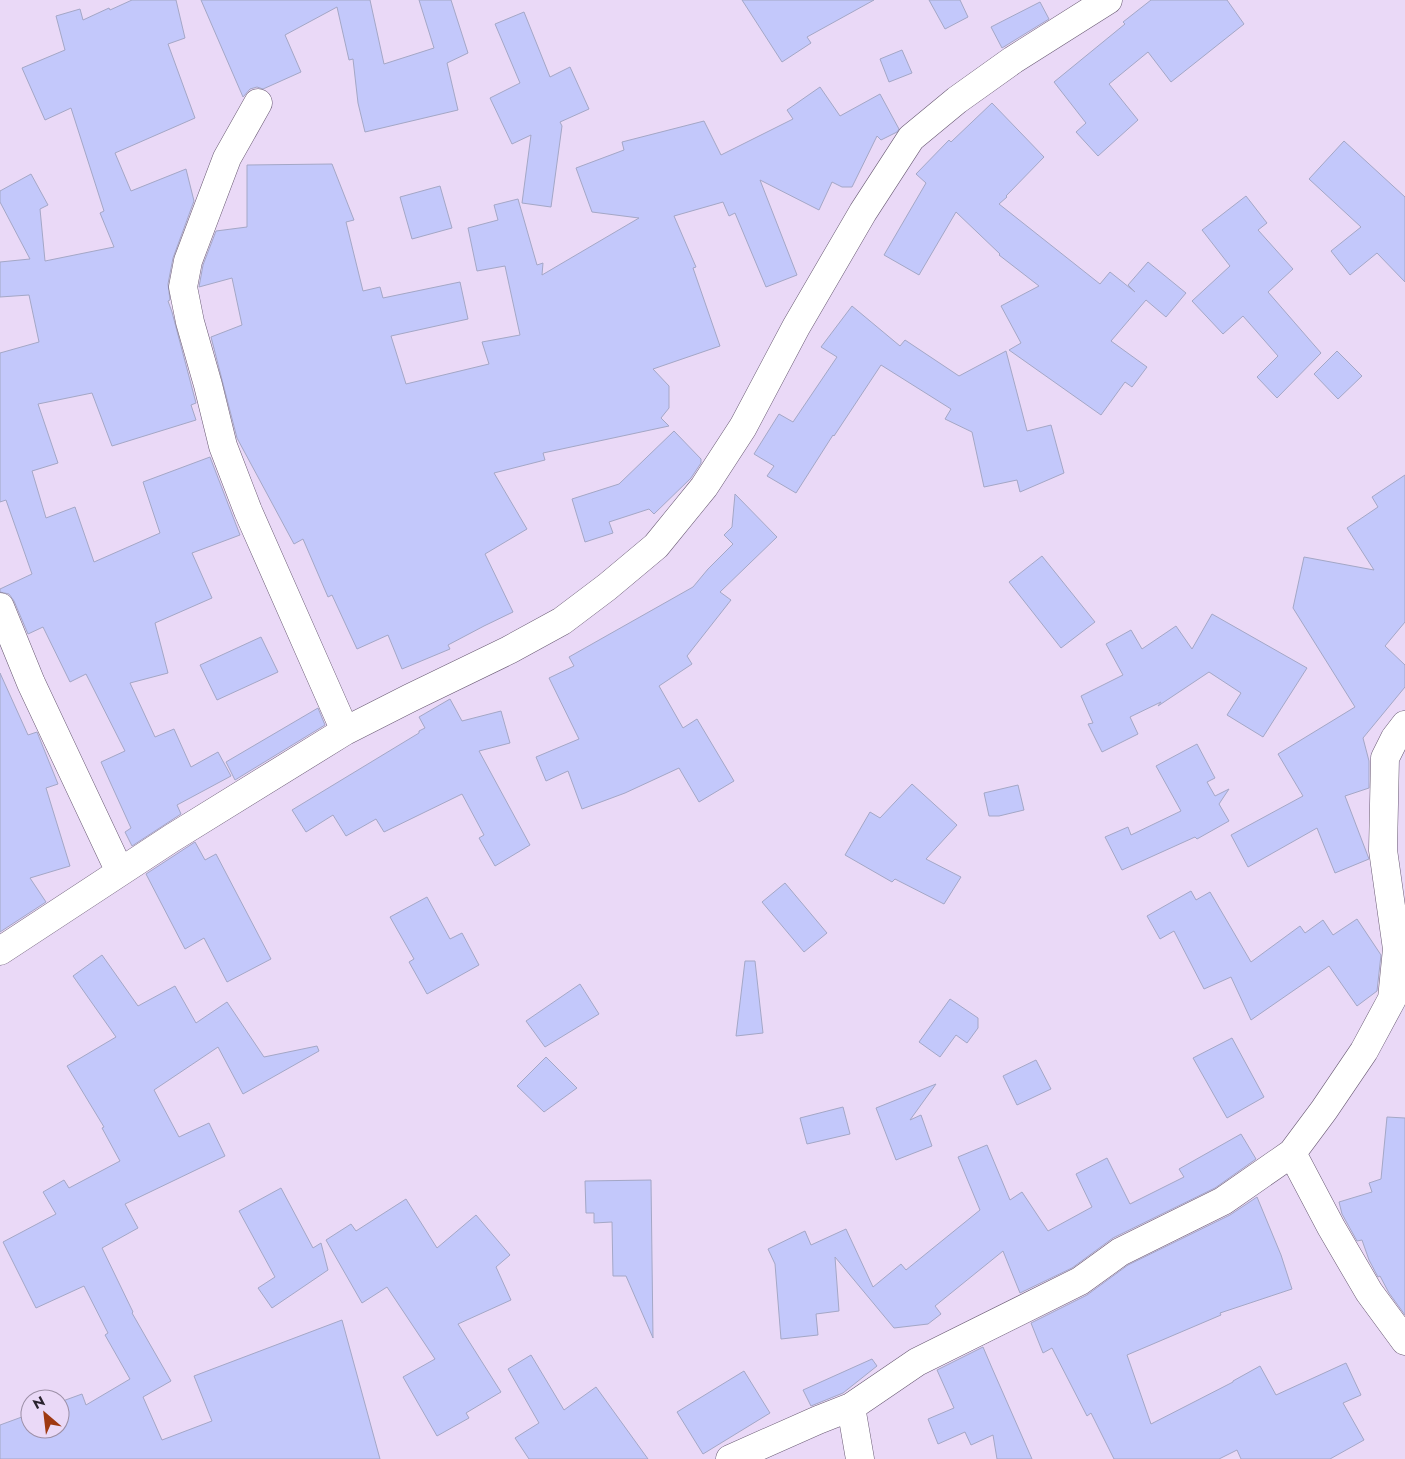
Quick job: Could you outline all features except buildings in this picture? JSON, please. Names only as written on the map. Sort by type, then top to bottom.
[{"type":"street","points":[[0,951],[172,838],[345,732],[562,621],[656,546],[704,487],[743,427],[796,327],[858,220],[911,138],[957,100],[1013,60],[1108,0]]},
{"type":"street","points":[[258,103],[227,158],[188,261],[183,287],[190,322],[224,446],[248,511],[345,732]]},
{"type":"street","points":[[0,607],[39,700],[120,872]]},
{"type":"street","points":[[730,1459],[851,1407],[918,1362],[1080,1281],[1120,1252],[1223,1201],[1292,1152],[1324,1110],[1364,1051],[1392,998],[1397,949],[1383,850],[1385,758],[1395,738],[1405,725]]},
{"type":"street","points":[[1292,1152],[1369,1292],[1405,1341]]},
{"type":"street","points":[[851,1407],[860,1459]]}]
